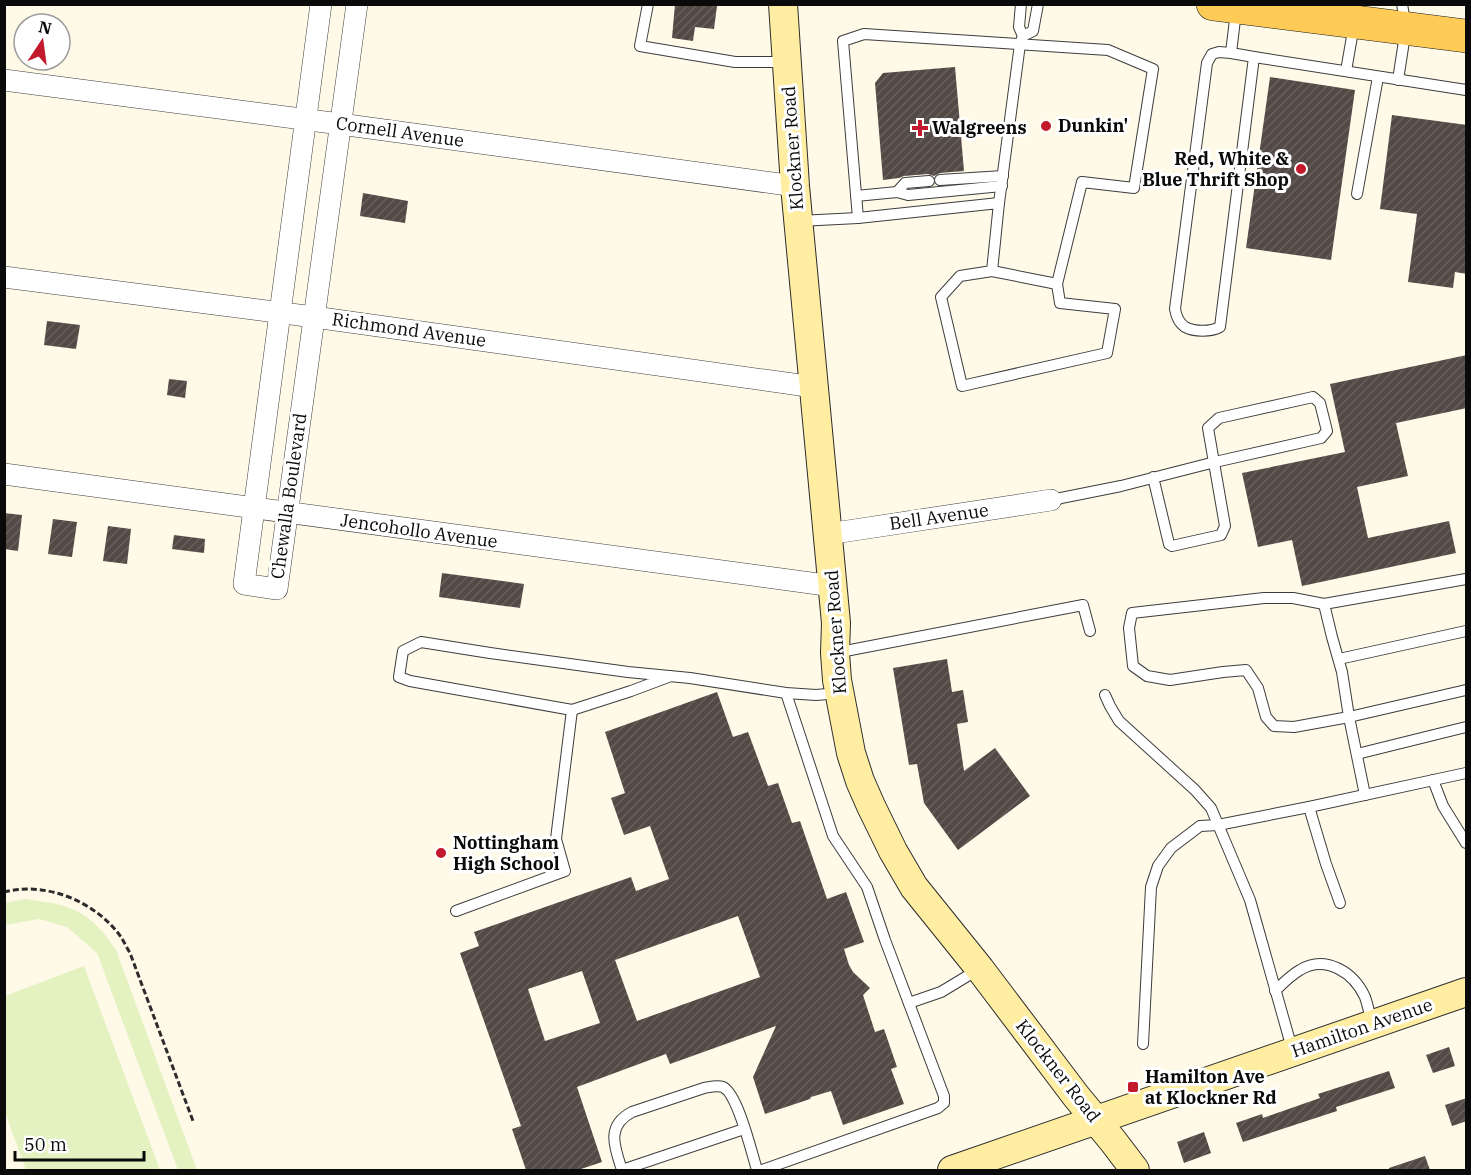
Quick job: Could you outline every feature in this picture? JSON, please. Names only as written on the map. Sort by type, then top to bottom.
[{"type":"main road","name":"Klockner Road","points":[[783,4],[795,186],[836,623],[835,653],[839,693],[851,753],[860,781],[893,851],[914,887],[1135,1170]]},
{"type":"main road","points":[[1225,6],[1310,10],[1354,22],[1404,16],[1467,36]]},
{"type":"main road","name":"Hamilton Avenue","points":[[952,1170],[1467,992]]},
{"type":"street","name":"Chewalla Boulevard","points":[[321,4],[244,584],[277,589],[357,4]]},
{"type":"street","name":"Cornell Avenue","points":[[4,80],[795,186]]},
{"type":"street","name":"Richmond Avenue","points":[[4,277],[314,316],[814,387]]},
{"type":"street","name":"Jencohollo Avenue","points":[[4,474],[833,586]]},
{"type":"street","name":"Bell Avenue","points":[[828,534],[1051,500]]},
{"type":"lane","points":[[648,4],[640,46],[735,62],[787,62]]},
{"type":"lane","points":[[992,271],[1022,40],[1019,27],[1022,4]]},
{"type":"lane","points":[[1022,40],[1033,31],[1038,4]]},
{"type":"lane","points":[[1225,6],[1231,53]]},
{"type":"lane","points":[[1398,80],[1404,16]]},
{"type":"lane","points":[[1346,71],[1354,22]]},
{"type":"lane","points":[[858,218],[843,41],[864,34],[1022,40],[1108,50],[1153,69],[1134,188],[1082,182],[1057,284],[1060,303],[1115,309],[1107,353],[962,386],[941,297],[960,276],[992,271],[1057,284]]},
{"type":"lane","points":[[1254,57],[1220,327],[1214,331],[1198,330],[1184,326],[1177,317],[1175,309],[1207,63],[1212,54],[1231,53],[1467,90]]},
{"type":"lane","points":[[1357,194],[1378,77]]},
{"type":"lane","points":[[897,192],[905,183],[1002,181]]},
{"type":"lane","points":[[856,196],[897,192],[908,195],[1002,181]]},
{"type":"lane","points":[[799,221],[858,218],[999,204]]},
{"type":"lane","points":[[1051,500],[1121,486],[1153,477],[1215,462],[1321,438],[1327,431],[1320,403],[1313,397],[1219,417],[1208,428],[1215,462],[1225,526],[1221,535],[1172,546],[1169,544],[1153,477]]},
{"type":"lane","points":[[1467,579],[1324,604],[1293,598],[1264,598],[1132,613],[1129,628],[1133,666],[1147,676],[1170,680],[1246,670],[1258,688],[1266,717],[1274,726],[1294,727],[1349,717],[1467,690]]},
{"type":"lane","points":[[1324,604],[1342,672],[1365,795]]},
{"type":"lane","points":[[835,653],[1083,605],[1090,632]]},
{"type":"lane","points":[[1338,659],[1467,631]]},
{"type":"lane","points":[[671,676],[572,710],[410,681],[399,677],[404,651],[421,642],[490,653],[671,676],[786,693],[816,695],[839,693]]},
{"type":"lane","points":[[762,1170],[938,1108],[944,1103],[944,1096],[867,888],[833,836],[786,693]]},
{"type":"lane","points":[[1105,695],[1119,721],[1195,790],[1211,808],[1250,900],[1293,1052]]},
{"type":"lane","points":[[456,911],[565,871],[556,839],[572,710]]},
{"type":"lane","points":[[1357,754],[1467,727]]},
{"type":"lane","points":[[1143,1044],[1151,887],[1158,866],[1171,848],[1200,826],[1218,825],[1309,807],[1467,773]]},
{"type":"lane","points":[[1432,780],[1443,806],[1467,843]]},
{"type":"lane","points":[[1309,807],[1340,903]]},
{"type":"lane","points":[[1275,991],[1301,969],[1324,964],[1344,971],[1356,982],[1365,998],[1372,1024]]},
{"type":"lane","points":[[909,1003],[941,992],[980,969]]},
{"type":"lane","points":[[744,1129],[622,1170],[614,1148],[617,1125],[622,1117],[715,1086],[725,1088],[732,1095],[737,1106],[757,1170]]},
{"type":"path","points":[[4,892],[34,889],[59,894],[82,903],[103,917],[120,936],[130,953],[193,1120]]},
{"type":"green space","points":[[25,899],[64,906],[82,914],[101,929],[116,950],[197,1170],[178,1170],[97,953],[67,927],[39,919],[5,925],[5,903]]},
{"type":"green space","points":[[84,966],[160,1170],[26,1170],[5,1112],[5,996]]},
{"type":"building","points":[[675,4],[717,6],[714,29],[695,27],[693,41],[672,38]]},
{"type":"building","name":"Walgreens","points":[[955,67],[964,171],[883,180],[875,83],[883,73]]},
{"type":"building","name":"Red, White & Blue Thrift Shop","points":[[1270,77],[1355,90],[1331,260],[1246,248]]},
{"type":"building","points":[[1392,115],[1467,125],[1467,274],[1455,272],[1453,288],[1408,282],[1417,214],[1380,209]]},
{"type":"building","points":[[363,193],[408,201],[405,223],[360,216]]},
{"type":"building","points":[[47,321],[80,325],[76,349],[44,345]]},
{"type":"building","points":[[1467,355],[1467,408],[1396,423],[1408,476],[1357,487],[1368,538],[1449,521],[1456,553],[1302,586],[1292,540],[1258,547],[1242,473],[1345,452],[1330,384]]},
{"type":"building","points":[[169,379],[187,381],[185,398],[167,395]]},
{"type":"building","points":[[4,513],[22,515],[18,551],[4,549]]},
{"type":"building","points":[[53,519],[77,522],[72,557],[48,554]]},
{"type":"building","points":[[108,526],[131,529],[127,564],[103,561]]},
{"type":"building","points":[[174,535],[205,539],[204,553],[172,549]]},
{"type":"building","points":[[442,573],[524,584],[520,608],[439,597]]},
{"type":"building","points":[[947,659],[952,692],[963,690],[968,722],[957,724],[964,771],[995,748],[1030,796],[958,850],[924,803],[917,764],[909,765],[893,668]]},
{"type":"building","points":[[717,692],[733,737],[748,732],[768,786],[778,783],[792,823],[800,821],[827,899],[846,892],[864,942],[844,949],[853,972],[870,988],[863,995],[875,1032],[884,1029],[897,1067],[891,1069],[904,1104],[843,1125],[831,1091],[765,1114],[753,1077],[776,1026],[670,1064],[666,1054],[577,1087],[602,1162],[578,1170],[526,1170],[512,1129],[521,1126],[460,953],[479,946],[474,932],[631,877],[636,891],[669,879],[650,826],[624,835],[611,798],[625,793],[605,732]],"holes":[[[738,916],[760,977],[637,1021],[615,960]],[[582,971],[600,1023],[545,1041],[528,989]]]},
{"type":"building","points":[[1449,1047],[1455,1066],[1433,1073],[1426,1055]]},
{"type":"building","points":[[1389,1071],[1395,1088],[1336,1107],[1337,1111],[1243,1142],[1236,1123],[1262,1114],[1263,1118],[1320,1098],[1318,1094]]},
{"type":"building","points":[[1467,1098],[1467,1121],[1452,1126],[1445,1105]]},
{"type":"building","points":[[1204,1132],[1211,1153],[1184,1163],[1177,1142]]},
{"type":"building","points":[[1425,1156],[1430,1170],[1389,1170],[1389,1168]]},
{"type":"place","name":"Dunkin'","points":[[1046,126]]},
{"type":"place","name":"Walgreens","points":[[920,128]]},
{"type":"place","name":"Red, White & Blue Thrift Shop","points":[[1301,169]]},
{"type":"place","name":"Nottingham High School","points":[[441,853]]},
{"type":"place","name":"Hamilton Ave at Klockner Rd","points":[[1133,1087]]}]
